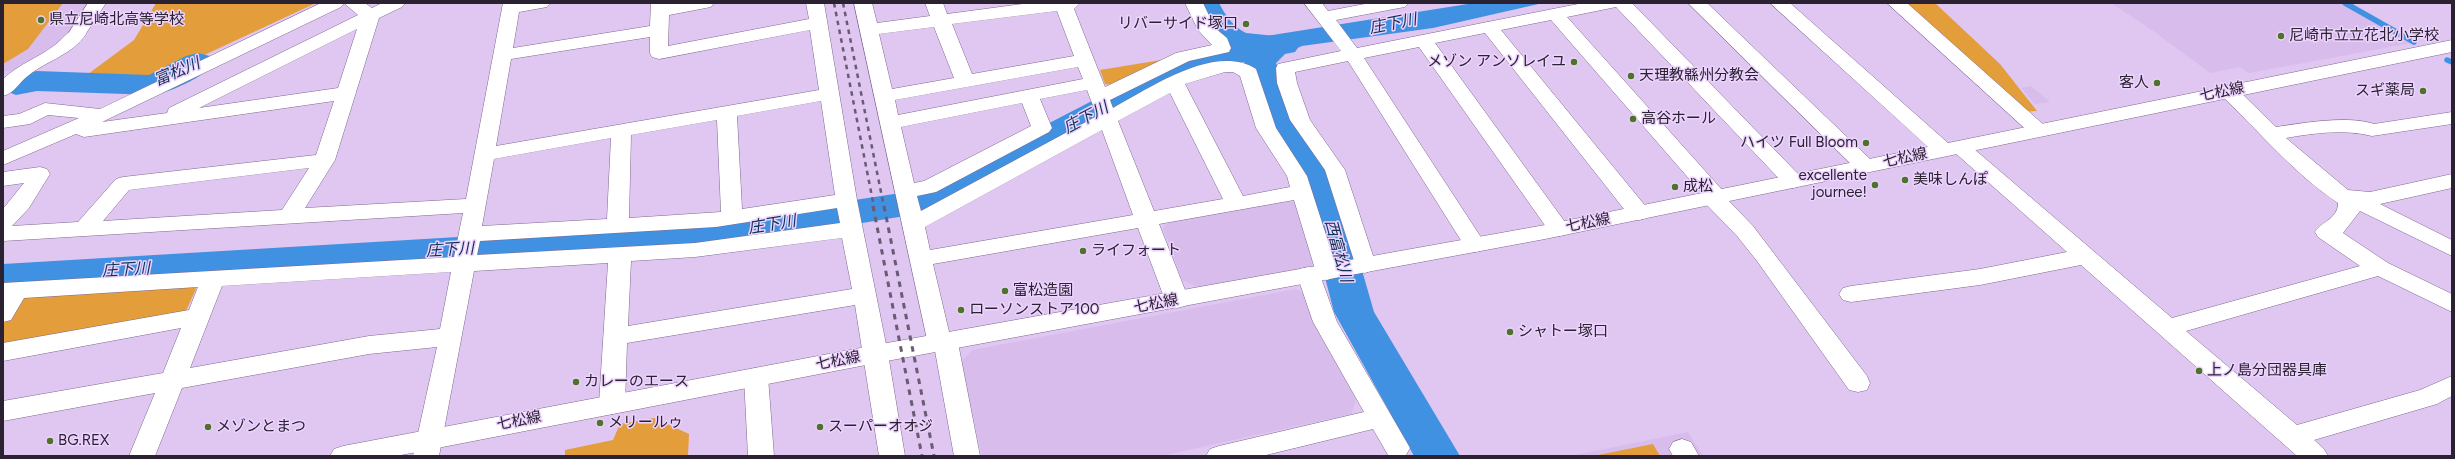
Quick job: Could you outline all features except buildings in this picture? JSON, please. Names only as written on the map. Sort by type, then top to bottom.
[{"type":"street","points":[[3,90],[22,71],[61,49],[77,34],[97,3]]},
{"type":"street","points":[[3,159],[101,116],[335,3]]},
{"type":"street","points":[[353,3],[371,15]]},
{"type":"street","points":[[159,120],[396,3]]},
{"type":"street","points":[[428,447],[451,337],[512,5],[541,3]]},
{"type":"street","points":[[705,3],[660,7],[658,30],[659,53],[818,23]]},
{"type":"street","points":[[815,3],[849,214],[876,354],[892,456]]},
{"type":"street","points":[[863,3],[920,259],[943,343],[967,456]]},
{"type":"street","points":[[934,3],[965,80]]},
{"type":"street","points":[[909,206],[1102,103],[1155,69],[1183,58],[1222,48],[1220,42],[1212,37],[1194,3]]},
{"type":"street","points":[[1312,3],[1351,52],[1475,245]]},
{"type":"street","points":[[1325,19],[1399,3]]},
{"type":"street","points":[[1362,266],[1335,170],[1300,120],[1284,71],[1285,68],[1351,52],[1424,41],[1610,3]]},
{"type":"street","points":[[1622,3],[1793,181]]},
{"type":"street","points":[[1697,3],[1864,166]]},
{"type":"street","points":[[1779,3],[1952,148],[2086,256],[2315,456]]},
{"type":"street","points":[[1896,3],[2038,130]]},
{"type":"street","points":[[869,30],[1055,5],[1068,5],[1085,60],[1177,300]]},
{"type":"street","points":[[1555,14],[1745,231],[1858,382]]},
{"type":"street","points":[[289,216],[325,160],[371,15]]},
{"type":"street","points":[[1490,28],[1639,213]]},
{"type":"street","points":[[502,55],[658,30]]},
{"type":"street","points":[[1424,41],[1560,229]]},
{"type":"street","name":"七松線","points":[[343,456],[428,447],[612,404],[876,354],[943,343],[1560,229],[2452,46]]},
{"type":"street","points":[[884,96],[965,80],[1085,60]]},
{"type":"street","points":[[890,123],[1029,95],[1102,103],[1174,83],[1210,69],[1232,66],[1244,68],[1249,73],[1266,128],[1291,164],[1302,192],[1323,273],[1326,322],[1397,448]]},
{"type":"street","points":[[1174,83],[1236,203]]},
{"type":"street","points":[[2228,91],[2260,121],[2281,145],[2325,184],[2348,200],[2364,204],[2452,248]]},
{"type":"street","points":[[59,135],[346,93]]},
{"type":"street","points":[[484,154],[830,94]]},
{"type":"street","points":[[909,206],[929,187],[1042,128],[1029,95]]},
{"type":"street","points":[[3,122],[23,120],[45,108],[94,113],[101,116]]},
{"type":"street","points":[[727,111],[732,218]]},
{"type":"street","points":[[2272,134],[2312,127],[2364,127],[2372,130],[2452,118]]},
{"type":"street","points":[[618,226],[621,130]]},
{"type":"street","points":[[85,228],[123,184],[325,160]]},
{"type":"street","points":[[2417,172],[2444,183]]},
{"type":"street","points":[[3,179],[40,174],[20,203],[3,223]]},
{"type":"street","points":[[2348,200],[2349,197],[2370,200],[2444,183]]},
{"type":"street","points":[[920,259],[1146,218],[1302,192]]},
{"type":"street","points":[[2348,200],[2349,211],[2334,229],[2326,232],[2380,268],[2452,304]]},
{"type":"street","points":[[3,234],[475,205]]},
{"type":"street","points":[[3,314],[10,291],[213,278],[467,248],[618,226],[732,218],[849,214]]},
{"type":"street","points":[[467,248],[620,255],[696,250],[849,214]]},
{"type":"street","points":[[612,404],[620,255]]},
{"type":"street","points":[[1851,294],[1980,277],[2086,256]]},
{"type":"street","points":[[2169,327],[2380,268]]},
{"type":"street","points":[[142,456],[213,278]]},
{"type":"street","points":[[615,337],[864,296]]},
{"type":"street","points":[[3,352],[198,317]]},
{"type":"street","points":[[3,411],[369,345],[451,337]]},
{"type":"street","points":[[756,377],[761,456]]},
{"type":"street","points":[[2293,436],[2428,397],[2452,385]]},
{"type":"street","points":[[1219,456],[1380,418]]},
{"type":"shaded area","name":"県立尼崎北高等学校","points":[[3,3],[90,3],[67,37],[14,71],[3,71]]},
{"type":"shaded area","points":[[3,3],[63,3],[28,49],[3,64]]},
{"type":"shaded area","points":[[156,3],[316,3],[155,78],[84,77],[134,40]]},
{"type":"shaded area","points":[[1935,3],[2000,64],[2037,111],[2022,112],[1906,4]]},
{"type":"shaded area","name":"尼崎市立立花北小学校","points":[[2111,3],[2341,3],[2412,43],[2249,73],[2240,67],[2210,73],[2152,30]]},
{"type":"shaded area","points":[[1161,60],[1113,85],[1105,84],[1100,70]]},
{"type":"shaded area","points":[[2031,86],[2050,102],[2035,104],[2021,88]]},
{"type":"shaded area","points":[[1289,201],[1299,203],[1317,255],[1310,269],[1200,288],[1182,280],[1163,228],[1170,221]]},
{"type":"shaded area","points":[[192,285],[196,289],[186,311],[3,348],[3,322],[23,297]]},
{"type":"shaded area","points":[[1296,289],[1303,293],[1356,400],[1351,414],[1161,456],[982,456],[961,362],[972,350]]},
{"type":"shaded area","points":[[654,418],[689,434],[688,456],[565,456],[565,450],[613,440],[620,424]]},
{"type":"shaded area","points":[[1688,432],[1703,456],[1570,456]]},
{"type":"shaded area","points":[[1653,444],[1660,456],[1593,456]]},
{"type":"water","points":[[1474,3],[1543,3],[1433,28],[1302,46],[1279,56],[1273,69],[1256,72],[1252,62],[1236,59],[1230,51],[1238,37],[1260,37]]},
{"type":"waterway","name":"富松川","points":[[1204,3],[1216,24],[1228,36],[1234,40],[1267,45]]},
{"type":"waterway","points":[[2345,3],[2414,42]]},
{"type":"waterway","name":"庄下川","points":[[1275,47],[1284,45]]},
{"type":"waterway","name":"庄下川","points":[[3,277],[711,235],[929,200],[1183,67],[1212,59],[1275,47]]},
{"type":"waterway","name":"西富松川","points":[[1275,47],[1265,54],[1260,63],[1285,132],[1316,173],[1354,312],[1437,456]]},
{"type":"waterway","points":[[2447,60],[2452,62]]},
{"type":"waterway","name":"富松川","points":[[16,85],[37,81],[155,85],[198,63]]},
{"type":"railway","points":[[834,3],[874,207]]},
{"type":"railway","points":[[843,3],[884,207]]},
{"type":"railway","points":[[873,206],[922,456]]},
{"type":"railway","points":[[884,206],[934,456]]},
{"type":"place","name":"県立尼崎北高等学校","points":[[41,20]]},
{"type":"place","name":"リバーサイド塚口","points":[[1246,24]]},
{"type":"place","name":"尼崎市立立花北小学校","points":[[2281,36]]},
{"type":"place","name":"メゾン アンソレイユ","points":[[1574,62]]},
{"type":"place","name":"天理教緜州分教会","points":[[1631,76]]},
{"type":"place","name":"客人","points":[[2157,83]]},
{"type":"place","name":"スギ薬局","points":[[2423,91]]},
{"type":"place","name":"高谷ホール","points":[[1633,119]]},
{"type":"place","name":"ハイツ Full Bloom","points":[[1866,143]]},
{"type":"place","name":"美味しんぽ","points":[[1905,180]]},
{"type":"place","name":"excellente journee!","points":[[1875,185]]},
{"type":"place","name":"成松","points":[[1675,187]]},
{"type":"place","name":"ライフォート","points":[[1083,251]]},
{"type":"place","name":"富松造園","points":[[1005,291]]},
{"type":"place","name":"ローソンストア100","points":[[961,310]]},
{"type":"place","name":"シャトー塚口","points":[[1510,332]]},
{"type":"place","name":"上ノ島分団器具庫","points":[[2199,371]]},
{"type":"place","name":"カレーのエース","points":[[576,382]]},
{"type":"place","name":"メリールゥ","points":[[600,423]]},
{"type":"place","name":"メゾンとまつ","points":[[208,427]]},
{"type":"place","name":"スーパーオオジ","points":[[820,427]]},
{"type":"place","name":"BG.REX","points":[[50,441]]}]
